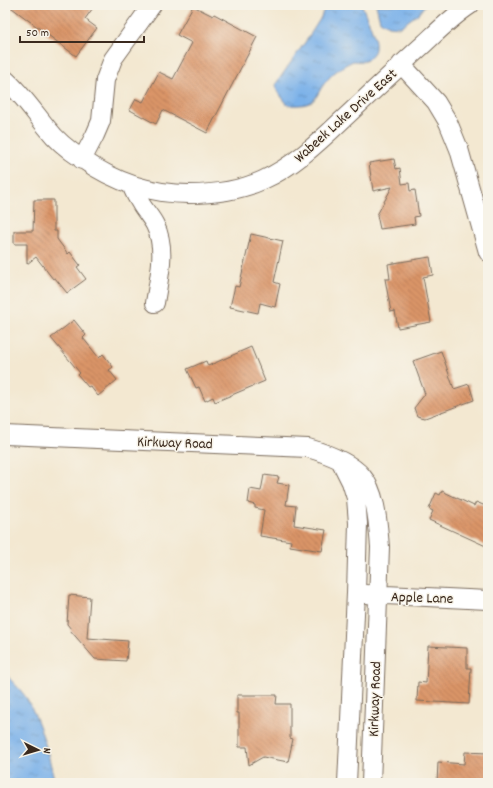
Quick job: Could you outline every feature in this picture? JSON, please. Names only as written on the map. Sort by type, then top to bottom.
[{"type":"street","points":[[82,160],[96,135],[101,121],[105,80],[113,59],[152,5]]},
{"type":"street","name":"Wabeek Lake Drive East","points":[[5,79],[16,89],[49,131],[82,160],[106,174],[131,185],[178,194],[203,194],[232,190],[262,181],[286,168],[319,142],[401,64],[461,11],[470,5]]},
{"type":"street","points":[[401,64],[436,102],[448,122],[459,148],[488,252]]},
{"type":"street","points":[[131,185],[159,234],[161,268],[155,303]]},
{"type":"street","name":"Kirkway Road","points":[[5,435],[308,448],[326,453],[352,467],[363,476],[372,494],[378,525],[380,547],[371,783]]},
{"type":"street","name":"Kirkway Road","points":[[341,462],[351,482],[356,498],[358,523],[347,783]]},
{"type":"street","name":"Apple Lane","points":[[356,593],[488,600]]},
{"type":"water","points":[[326,5],[362,5],[371,27],[375,49],[372,55],[366,60],[353,61],[334,73],[324,83],[311,102],[299,105],[288,105],[277,91],[275,85],[308,38],[320,19]]},
{"type":"water","points":[[376,5],[425,5],[419,13],[400,27],[388,26],[380,21]]},
{"type":"water","points":[[5,672],[25,696],[31,706],[47,749],[55,783],[5,783]]},
{"type":"building","points":[[8,5],[95,5],[85,19],[97,28],[76,56]]},
{"type":"building","points":[[193,6],[213,16],[214,14],[257,37],[207,133],[163,110],[156,124],[130,110],[136,99],[143,102],[159,72],[173,79],[192,43],[177,35]]},
{"type":"building","points":[[394,159],[396,169],[400,168],[402,184],[409,183],[410,191],[415,190],[419,216],[414,217],[415,224],[380,229],[377,215],[392,187],[373,191],[369,163]]},
{"type":"building","points":[[34,200],[54,200],[54,231],[57,231],[57,239],[68,254],[70,252],[80,265],[77,267],[86,279],[67,293],[55,278],[53,279],[36,257],[27,264],[27,244],[14,244],[14,231],[33,231]]},
{"type":"building","points":[[251,234],[283,241],[274,282],[280,284],[275,307],[260,303],[258,313],[230,307],[235,286],[239,287]]},
{"type":"building","points":[[430,257],[433,275],[423,277],[431,322],[398,328],[395,311],[391,312],[385,279],[390,279],[388,264]]},
{"type":"building","points":[[74,320],[86,335],[83,338],[99,358],[103,354],[113,367],[109,370],[117,380],[98,396],[78,375],[80,373],[51,338]]},
{"type":"building","points":[[251,347],[265,381],[215,402],[213,397],[205,401],[199,387],[196,388],[187,369],[206,361],[208,366]]},
{"type":"building","points":[[441,351],[454,389],[469,384],[474,400],[425,418],[417,416],[414,408],[425,394],[413,361]]},
{"type":"building","points":[[264,475],[279,477],[277,483],[289,485],[286,505],[296,506],[294,525],[326,530],[322,551],[290,546],[291,541],[260,536],[264,510],[255,508],[255,505],[248,503],[250,489],[261,491]]},
{"type":"building","points":[[442,491],[474,506],[476,502],[488,507],[488,547],[429,520],[433,511],[429,509],[436,493],[440,495]]},
{"type":"building","points":[[69,595],[90,597],[87,638],[128,641],[126,661],[95,659],[70,630],[71,629],[67,624]]},
{"type":"building","points":[[428,646],[467,648],[467,668],[471,668],[469,704],[417,701],[418,682],[426,683]]},
{"type":"building","points":[[237,695],[277,695],[276,704],[290,704],[290,738],[293,739],[288,762],[263,757],[249,765],[247,747],[239,747],[239,713],[237,713]]},
{"type":"building","points":[[465,752],[488,753],[488,781],[484,781],[484,783],[437,783],[438,762],[464,764]]}]
